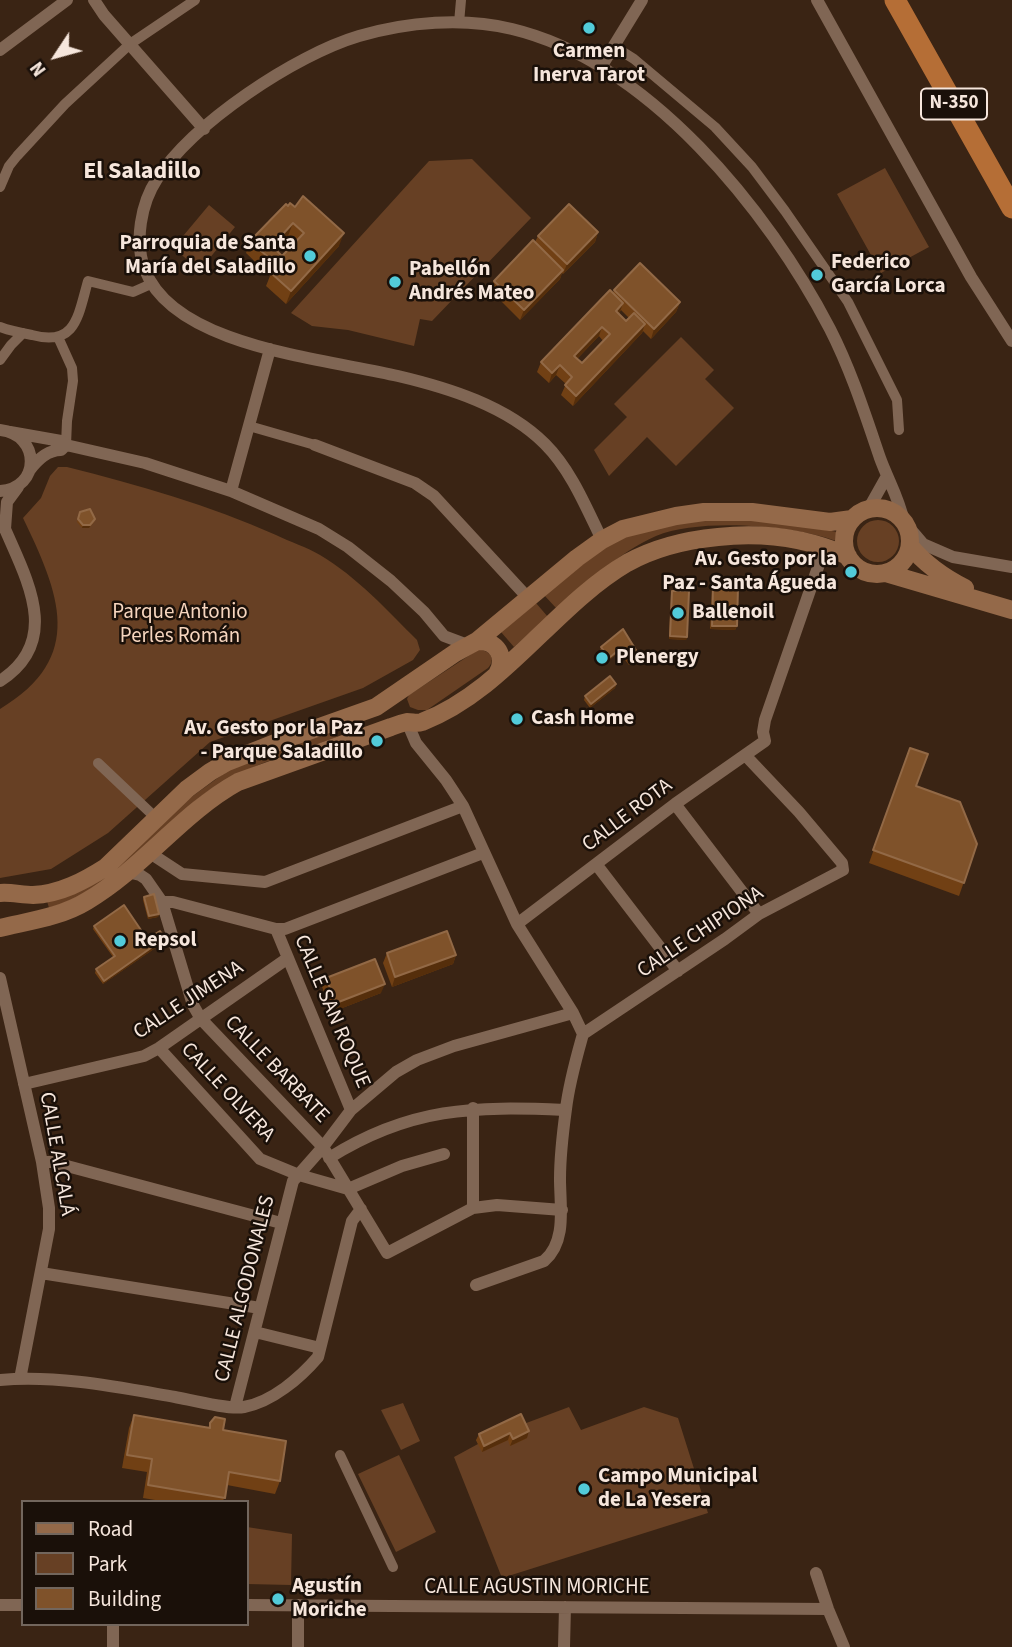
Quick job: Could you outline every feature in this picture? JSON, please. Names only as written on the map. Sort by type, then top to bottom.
[{"type":"highway","name":"N-350","points":[[895,0],[1012,208]]},
{"type":"main road","points":[[0,893],[41,894],[78,884],[106,867],[187,789],[227,762],[376,707],[472,643],[602,540],[622,529],[704,512],[752,512],[830,522],[852,519],[869,508],[885,508],[893,511],[905,523],[910,535],[910,546],[901,564],[886,573]]},
{"type":"main road","points":[[848,556],[844,538],[852,519]]},
{"type":"main road","points":[[398,691],[394,703],[401,719],[419,723],[435,716],[497,674],[610,574],[656,550],[696,539],[769,535],[825,547],[848,556],[863,571],[873,574],[886,573],[1012,610]]},
{"type":"main road","points":[[910,546],[925,563],[946,579],[967,589],[1012,602]]},
{"type":"main road","points":[[472,643],[489,642],[499,650],[502,663],[497,674]]},
{"type":"main road","points":[[0,928],[65,912],[87,901],[150,853],[216,794],[238,782],[407,722]]},
{"type":"street","points":[[0,50],[67,0]]},
{"type":"street","points":[[94,0],[204,129]]},
{"type":"street","points":[[0,187],[9,166],[35,135],[130,44],[195,0]]},
{"type":"street","points":[[459,23],[461,0]]},
{"type":"street","points":[[601,68],[642,0]]},
{"type":"street","points":[[817,0],[971,278],[1012,341]]},
{"type":"street","points":[[602,540],[569,474],[547,445],[514,420],[488,405],[437,386],[236,339],[191,321],[167,302],[151,284],[144,268],[140,253],[142,219],[146,201],[159,176],[178,152],[263,84],[321,51],[386,30],[428,24],[490,24],[531,34],[570,51],[631,88],[680,128],[728,178],[776,241],[832,334],[887,476],[893,484],[905,523],[923,544],[953,556],[1012,567]]},
{"type":"street","points":[[615,47],[634,59],[715,127],[752,167],[785,211],[848,302],[897,400],[899,430]]},
{"type":"street","points":[[0,327],[51,340],[73,326],[88,281],[132,292],[151,284]]},
{"type":"street","points":[[0,360],[23,333]]},
{"type":"street","points":[[0,681],[12,672],[27,652],[33,640],[35,625],[32,594],[2,527],[7,502],[29,471],[45,455],[61,450],[66,445],[74,381],[72,368],[58,337]]},
{"type":"street","points":[[231,491],[271,349]]},
{"type":"street","points":[[249,426],[315,445],[415,483],[434,496],[529,599]]},
{"type":"street","points":[[3,430],[61,441],[66,445],[145,464],[231,491],[318,529],[348,547],[391,581],[424,612],[444,636],[445,646],[440,663]]},
{"type":"street","points":[[3,430],[18,435],[28,447],[31,463],[29,471]]},
{"type":"street","points":[[869,508],[887,476]]},
{"type":"street","points":[[0,491],[14,489],[20,484]]},
{"type":"street","name":"CALLE ROTA","points":[[517,924],[675,804],[765,741],[765,720],[825,547]]},
{"type":"street","points":[[444,636],[472,643]]},
{"type":"street","points":[[407,722],[416,743],[463,806],[517,924],[573,1013],[583,1034],[570,1076],[565,1110],[560,1179],[562,1210],[553,1253],[544,1261],[476,1285]]},
{"type":"street","name":"CALLE CHIPIONA","points":[[583,1034],[759,914],[843,870],[842,863],[799,812],[746,756]]},
{"type":"street","points":[[98,763],[156,818]]},
{"type":"street","points":[[675,804],[759,914]]},
{"type":"street","points":[[150,853],[182,874],[265,882],[463,806]]},
{"type":"street","points":[[127,872],[140,875],[162,902],[173,902],[276,929],[285,929],[483,853]]},
{"type":"street","points":[[596,864],[678,971]]},
{"type":"street","name":"CALLE BARBATE","points":[[162,902],[193,1004],[201,1019],[326,1152],[387,1253],[473,1208]]},
{"type":"street","name":"CALLE SAN ROQUE","points":[[276,929],[351,1110]]},
{"type":"street","name":"CALLE JIMENA","points":[[24,1084],[144,1056],[288,958]]},
{"type":"street","name":"CALLE ALCALÁ","points":[[0,978],[42,1162],[49,1208],[49,1229],[20,1379]]},
{"type":"street","name":"CALLE ALGODONALES","points":[[235,1407],[293,1181],[326,1152],[351,1110],[396,1072],[417,1060],[454,1046],[573,1013]]},
{"type":"street","name":"CALLE OLVERA","points":[[159,1048],[260,1159],[299,1175],[348,1189]]},
{"type":"street","points":[[326,1152],[412,1119],[473,1108],[565,1110]]},
{"type":"street","points":[[473,1108],[473,1208],[497,1205],[562,1210]]},
{"type":"street","points":[[348,1189],[402,1166],[444,1154]]},
{"type":"street","points":[[42,1162],[52,1162],[281,1223]]},
{"type":"street","points":[[0,1380],[105,1385],[242,1408],[264,1400],[306,1371],[317,1357],[352,1221],[361,1209]]},
{"type":"street","points":[[41,1273],[260,1308]]},
{"type":"street","points":[[255,1332],[320,1348]]},
{"type":"street","points":[[340,1455],[393,1567]]},
{"type":"street","points":[[816,1573],[844,1647]]},
{"type":"street","points":[[0,1605],[21,1605]]},
{"type":"street","name":"CALLE AGUSTIN MORICHE","points":[[248,1605],[828,1609]]},
{"type":"street","points":[[298,1605],[298,1647]]},
{"type":"street","points":[[564,1647],[565,1607]]},
{"type":"street","points":[[113,1626],[113,1647]]},
{"type":"green space","name":"Pabellón Andrés Mateo","points":[[472,159],[531,218],[432,321],[420,319],[414,346],[348,330],[312,326],[291,313],[429,161]]},
{"type":"green space","points":[[885,168],[929,247],[881,273],[837,194]]},
{"type":"green space","points":[[209,205],[235,227],[200,270],[173,248]]},
{"type":"green space","points":[[681,337],[714,370],[705,379],[734,408],[676,466],[647,437],[609,476],[594,450],[627,417],[614,404]]},
{"type":"green space","name":"Parque Antonio Perles Román","points":[[58,467],[67,467],[173,496],[251,524],[315,552],[347,573],[371,594],[417,640],[420,650],[413,660],[363,688],[210,742],[108,833],[51,869],[0,878],[0,709],[27,689],[45,668],[55,645],[58,622],[47,572],[23,518],[41,498],[50,476]]},
{"type":"green space","points":[[705,520],[767,521],[838,532],[836,541],[795,531],[746,526],[721,525],[675,530],[656,536],[629,551],[557,609],[544,595],[615,539],[650,528]]},
{"type":"green space","points":[[878,520],[893,526],[899,541],[893,556],[878,562],[863,556],[857,541],[863,526]]},
{"type":"green space","points":[[536,603],[548,617],[514,647],[501,632]]},
{"type":"green space","points":[[479,649],[486,651],[492,658],[488,668],[427,710],[410,707],[407,699],[409,695]]},
{"type":"green space","points":[[335,730],[337,737],[269,761],[219,784],[194,802],[113,875],[83,894],[49,908],[47,901],[233,767]]},
{"type":"green space","points":[[403,1403],[420,1441],[401,1450],[381,1410]]},
{"type":"green space","name":"Campo Municipal de La Yesera","points":[[569,1407],[581,1430],[644,1407],[678,1418],[708,1513],[502,1578],[454,1457],[478,1444],[476,1440],[518,1420],[521,1425]]},
{"type":"green space","points":[[399,1455],[436,1532],[396,1552],[358,1474]]},
{"type":"green space","points":[[248,1527],[292,1534],[291,1585],[248,1584]]},
{"type":"building","name":"Parroquia de Santa María del Saladillo","points":[[303,196],[344,233],[291,291],[271,273],[278,266],[250,241],[286,204],[288,206],[290,203],[295,207]],"holes":[[[293,223],[304,233],[282,256],[272,246]]]},
{"type":"building","points":[[569,204],[598,232],[567,264],[538,236]]},
{"type":"building","points":[[533,240],[563,270],[524,310],[494,281]]},
{"type":"building","points":[[640,263],[680,302],[654,329],[614,290]]},
{"type":"building","points":[[610,290],[623,303],[616,311],[626,321],[634,313],[645,324],[576,396],[565,385],[572,377],[560,365],[552,373],[541,362]],"holes":[[[602,327],[610,334],[582,363],[574,356]]]},
{"type":"building","points":[[90,509],[95,519],[90,525],[83,525],[78,519],[80,512]]},
{"type":"building","points":[[713,586],[738,587],[737,626],[712,626]]},
{"type":"building","points":[[672,591],[689,591],[687,637],[670,636]]},
{"type":"building","points":[[623,629],[639,655],[631,662],[620,649],[609,658],[601,647]]},
{"type":"building","points":[[610,676],[616,684],[591,704],[585,696]]},
{"type":"building","points":[[910,748],[928,754],[916,786],[960,802],[977,844],[964,883],[873,850]]},
{"type":"building","points":[[154,894],[159,914],[149,916],[144,897]]},
{"type":"building","points":[[124,905],[147,939],[160,931],[165,938],[104,981],[96,969],[115,956],[94,926]]},
{"type":"building","points":[[447,931],[456,955],[395,977],[387,953]]},
{"type":"building","points":[[375,959],[385,984],[336,1003],[326,978]]},
{"type":"building","points":[[521,1414],[529,1431],[513,1439],[510,1433],[484,1446],[479,1434]]},
{"type":"building","points":[[134,1415],[210,1428],[215,1417],[225,1419],[223,1430],[286,1441],[280,1481],[229,1472],[225,1498],[148,1485],[152,1459],[127,1455]]},
{"type":"place","name":"Carmen Inerva Tarot","points":[[589,28]]},
{"type":"place","name":"Parroquia de Santa María del Saladillo","points":[[310,256]]},
{"type":"place","name":"Federico García Lorca","points":[[817,275]]},
{"type":"place","name":"Pabellón Andrés Mateo","points":[[395,282]]},
{"type":"place","name":"Av. Gesto por la Paz - Santa Águeda","points":[[851,572]]},
{"type":"place","name":"Ballenoil","points":[[678,613]]},
{"type":"place","name":"Plenergy","points":[[602,658]]},
{"type":"place","name":"Cash Home","points":[[517,719]]},
{"type":"place","name":"Av. Gesto por la Paz - Parque Saladillo","points":[[377,741]]},
{"type":"place","name":"Repsol","points":[[120,941]]},
{"type":"place","name":"Campo Municipal de La Yesera","points":[[584,1489]]},
{"type":"place","name":"Agustín Moriche","points":[[278,1599]]},
{"type":"district","name":"El Saladillo","points":[[142,173]]}]
